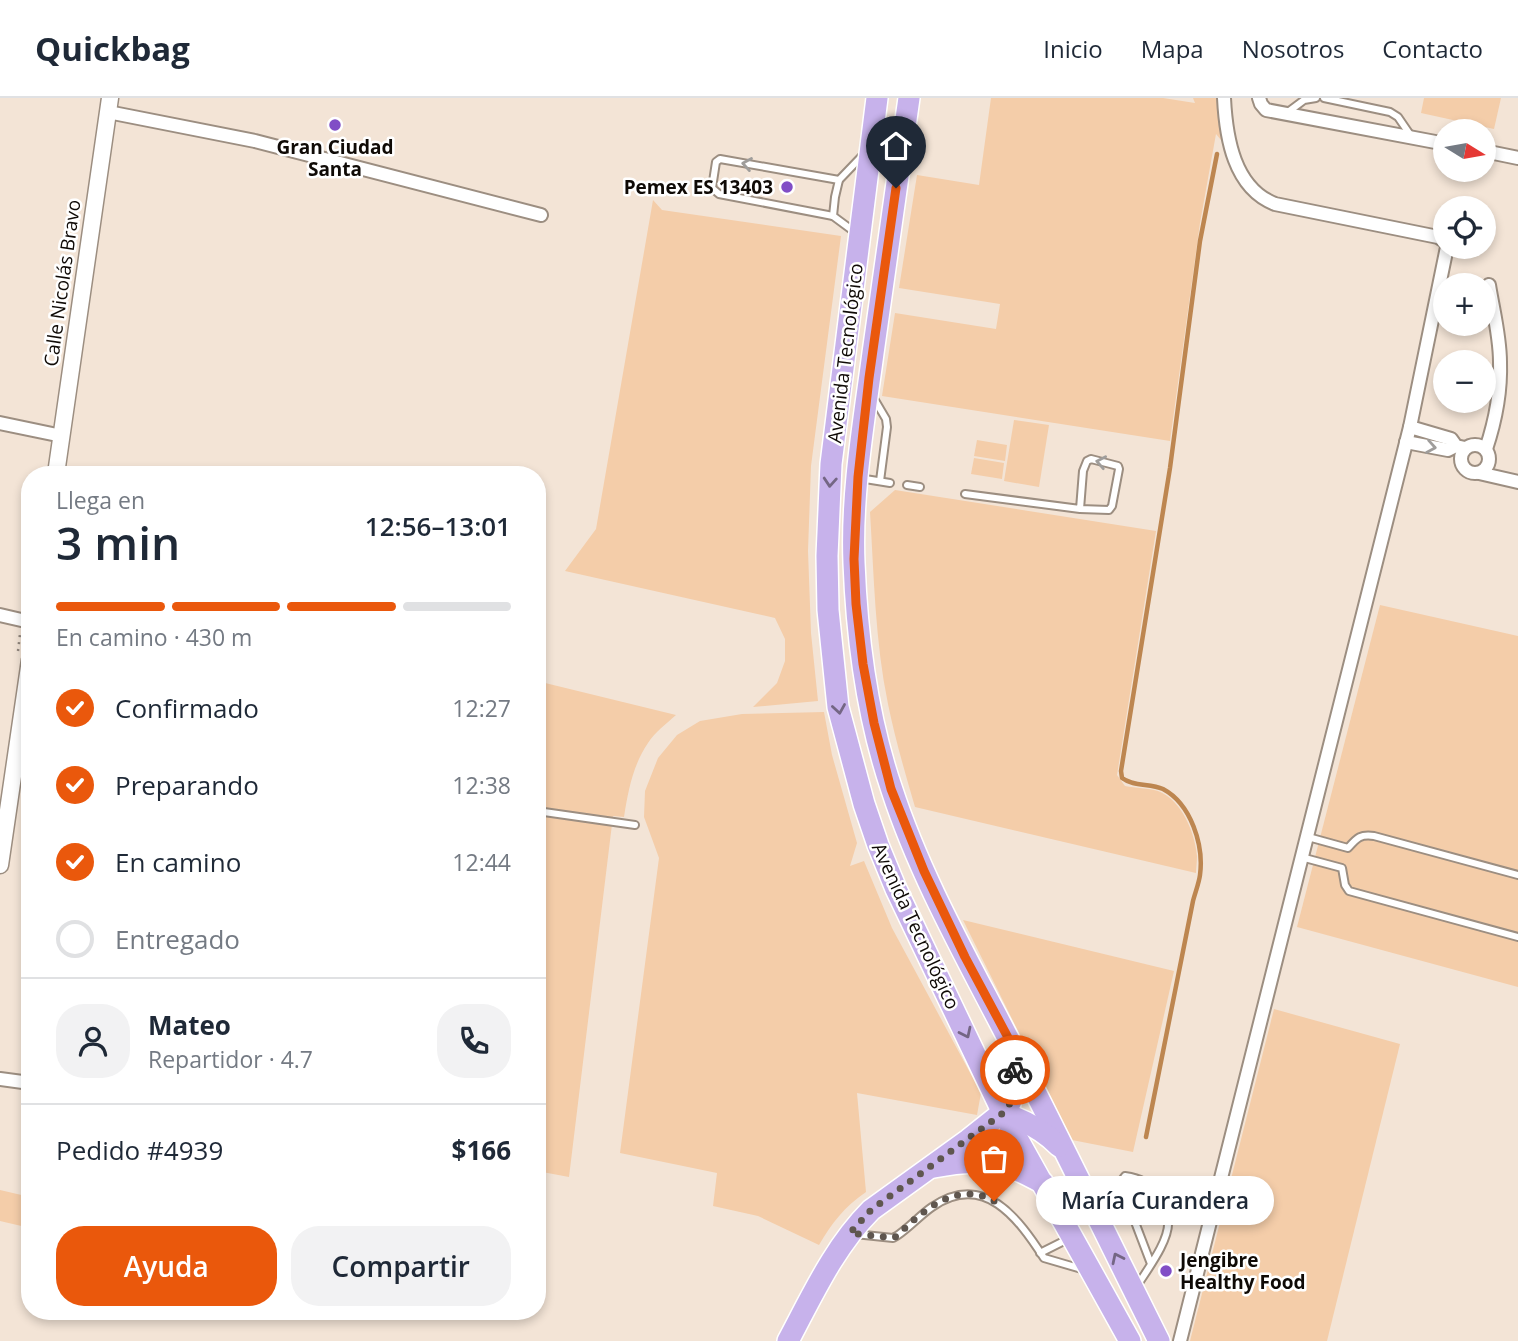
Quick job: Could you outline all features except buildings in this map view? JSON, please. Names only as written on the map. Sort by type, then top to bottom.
[{"type":"main road","name":"Avenida Tecnológico","points":[[877,98],[831,464],[828,510],[828,610],[838,707],[861,792],[896,889],[1003,1113],[1130,1341]]},
{"type":"main road","name":"Avenida Tecnológico","points":[[909,98],[858,477],[854,559],[856,604],[874,723],[891,789],[924,871],[1159,1341]]},
{"type":"main road","points":[[788,1341],[830,1264],[850,1233],[871,1210],[1003,1113],[1011,1102],[1016,1083],[1012,1045]]},
{"type":"main road","points":[[1003,1113],[1042,1132],[1067,1156]]},
{"type":"main road","points":[[929,1168],[965,1163],[998,1164],[1043,1182]]},
{"type":"street","points":[[1224,98],[1232,151],[1240,174],[1262,199],[1275,204],[1433,236]]},
{"type":"street","points":[[1259,98],[1266,110],[1433,142]]},
{"type":"street","points":[[109,105],[541,215]]},
{"type":"street","name":"Calle Nicolás Bravo","points":[[57,466],[109,105]]},
{"type":"street","points":[[1496,153],[1518,158]]},
{"type":"street","points":[[1180,1341],[1406,442],[1443,259]]},
{"type":"street","points":[[1486,449],[1492,428],[1500,366],[1496,336]]},
{"type":"street","points":[[0,423],[62,436]]},
{"type":"street","points":[[1409,427],[1451,439],[1460,447],[1461,463],[1472,473],[1518,482]]},
{"type":"street","points":[[1406,442],[1448,450],[1480,444],[1489,454],[1488,465],[1479,473]]},
{"type":"street","points":[[0,615],[21,620]]},
{"type":"street","points":[[0,865],[21,722]]},
{"type":"street","points":[[0,1079],[21,1082]]},
{"type":"lane","points":[[1286,113],[1304,100],[1316,98]]},
{"type":"lane","points":[[1324,98],[1390,112],[1398,117],[1412,138]]},
{"type":"lane","points":[[833,216],[839,180],[870,147]]},
{"type":"lane","points":[[839,180],[720,159],[716,162],[712,188],[719,194],[833,216],[860,236]]},
{"type":"lane","points":[[868,389],[886,419],[880,481]]},
{"type":"lane","points":[[965,494],[1080,509],[1109,510],[1118,466],[1091,459],[1087,461],[1083,471],[1080,509]]},
{"type":"lane","points":[[858,477],[890,483]]},
{"type":"lane","points":[[908,485],[920,487]]},
{"type":"lane","points":[[546,812],[635,825]]},
{"type":"lane","points":[[1307,836],[1348,848],[1355,839],[1364,834],[1518,875]]},
{"type":"lane","points":[[1301,857],[1342,867],[1345,885],[1349,891],[1518,937]]},
{"type":"lane","points":[[1134,1291],[1151,1264],[1165,1239],[1168,1223],[1152,1187],[1143,1181],[1125,1176],[1122,1179],[1122,1188],[1151,1264]]},
{"type":"lane","points":[[850,1233],[893,1238],[920,1215],[948,1198],[964,1194],[979,1195],[1007,1210],[1046,1259],[1092,1272]]},
{"type":"lane","points":[[1040,1253],[1072,1237]]},
{"type":"shaded area","points":[[991,98],[1163,98],[1195,103],[1193,98],[1219,98],[1221,140],[1216,134],[1200,223],[1170,441],[882,396],[895,313],[996,329],[1000,304],[899,288],[917,175],[979,185]]},
{"type":"shaded area","points":[[1424,98],[1501,98],[1496,120],[1448,119],[1421,113]]},
{"type":"shaded area","points":[[653,200],[662,210],[841,236],[811,466],[808,551],[811,633],[818,701],[753,707],[777,683],[785,661],[785,639],[775,618],[565,571],[596,529]]},
{"type":"shaded area","points":[[1014,420],[1049,425],[1039,487],[1004,481]]},
{"type":"shaded area","points":[[977,440],[1007,445],[1005,461],[974,456]]},
{"type":"shaded area","points":[[974,458],[1004,463],[1002,479],[971,474]]},
{"type":"shaded area","points":[[895,490],[1156,531],[1117,775],[1125,786],[1158,791],[1180,809],[1193,837],[1197,856],[1196,873],[915,807],[888,704],[880,656],[874,584],[870,512]]},
{"type":"shaded area","points":[[1380,605],[1518,636],[1518,987],[1297,927]]},
{"type":"shaded area","points":[[546,683],[676,715],[654,735],[638,760],[624,817],[613,816],[569,1177],[546,1173]]},
{"type":"shaded area","points":[[824,712],[832,755],[857,843],[850,866],[864,861],[892,928],[981,1093],[977,1115],[857,1093],[866,1192],[839,1216],[819,1245],[758,1216],[713,1206],[717,1173],[620,1153],[659,858],[644,817],[645,791],[658,758],[677,735],[700,721],[742,714]]},
{"type":"shaded area","points":[[963,920],[1174,971],[1133,1152],[1072,1140]]},
{"type":"shaded area","points":[[1274,1009],[1400,1044],[1327,1341],[1190,1341]]},
{"type":"shaded area","points":[[0,1190],[21,1195],[21,1226],[0,1221]]},
{"type":"waterway","points":[[1146,1137],[1201,863],[1194,826],[1181,805],[1163,789],[1127,781],[1122,778],[1121,771],[1170,468],[1200,241],[1217,154]]},
{"type":"way so far","points":[[994,1201],[979,1195],[964,1194],[948,1198],[920,1215],[893,1238],[850,1233],[871,1210],[1003,1113],[1014,1094],[1015,1070]]},
{"type":"place","name":"Gran Ciudad Santa","points":[[335,125]]},
{"type":"place","name":"Pemex ES 13403","points":[[787,187]]},
{"type":"place","name":"María Curandera","points":[[994,1201]]},
{"type":"place","name":"Jengibre Healthy Food","points":[[1166,1271]]},
{"type":"route","points":[[896,188],[869,378],[855,509],[856,604],[863,664],[874,723],[891,789],[924,871],[965,957],[1012,1045],[1015,1070]]}]
